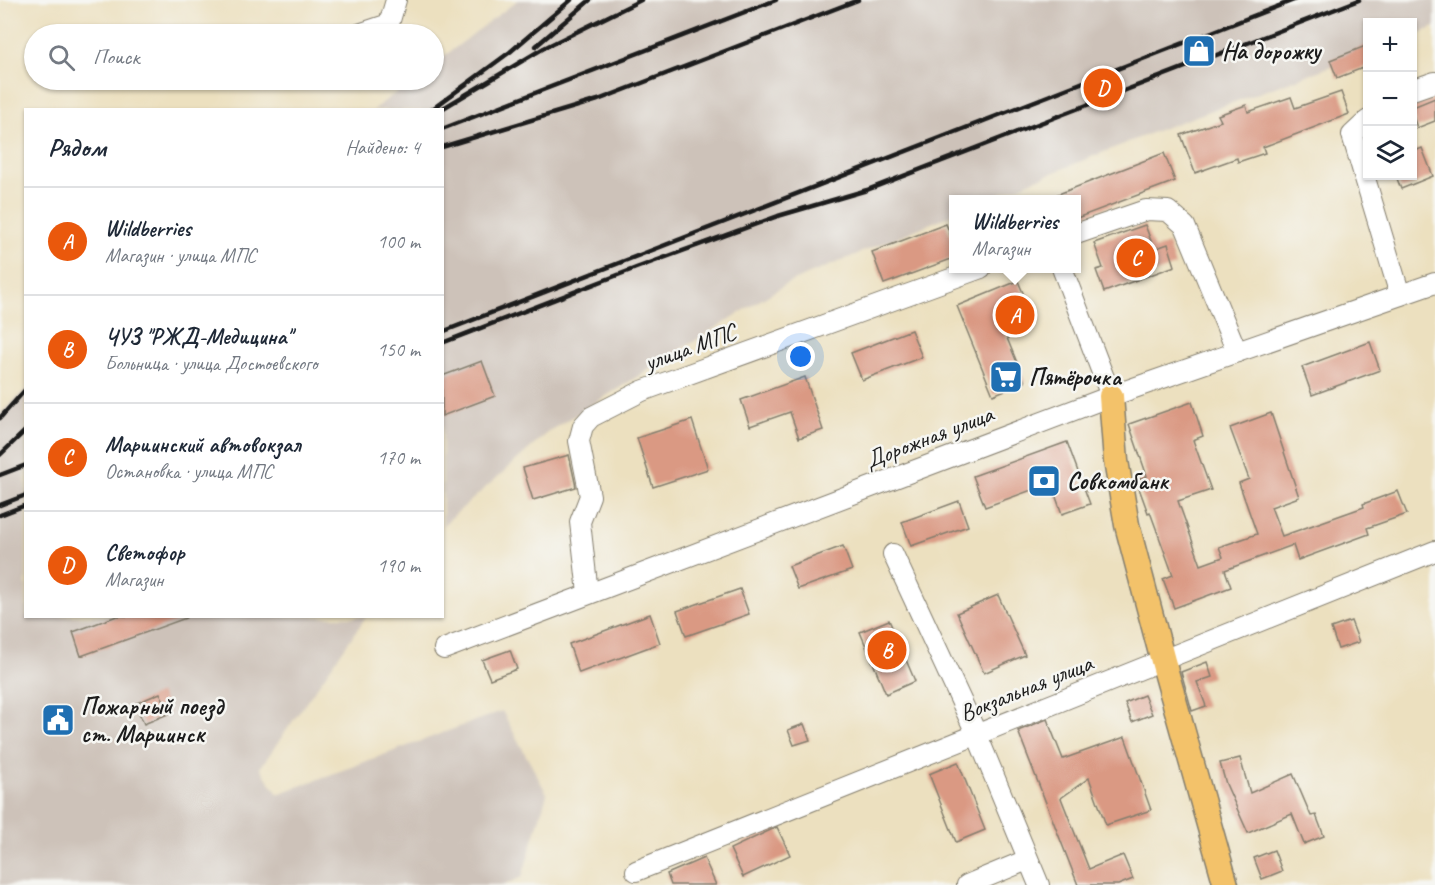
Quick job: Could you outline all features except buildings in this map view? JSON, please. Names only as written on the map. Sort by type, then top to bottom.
[{"type":"main road","points":[[1111,396],[1116,461],[1127,525],[1162,661],[1226,885]]},
{"type":"street","points":[[389,24],[396,0]]},
{"type":"street","points":[[1417,89],[1435,82]]},
{"type":"street","points":[[1363,125],[1352,135],[1400,295]]},
{"type":"street","points":[[1081,233],[1146,210],[1168,211],[1185,226],[1237,352]]},
{"type":"street","name":"улица МПС","points":[[588,593],[580,522],[590,496],[579,441],[584,426],[591,417],[642,391],[967,273]]},
{"type":"street","points":[[1064,273],[1111,396]]},
{"type":"street","name":"Дорожная улица","points":[[444,649],[1111,396],[1435,283]]},
{"type":"street","name":"Вокзальная улица","points":[[636,871],[1435,551]]},
{"type":"street","points":[[892,554],[978,735],[1039,885]]},
{"type":"street","points":[[967,885],[1027,860]]},
{"type":"shaded area","points":[[518,0],[1435,0],[1435,27],[1417,34],[1417,18],[1363,18],[1363,54],[1161,129],[997,195],[949,195],[949,216],[788,283],[550,431],[444,524],[444,108],[376,108],[400,90],[444,90],[444,56]]},
{"type":"shaded area","points":[[24,391],[24,618],[365,618],[260,768],[278,794],[502,711],[547,794],[522,877],[504,885],[0,885],[0,414]]},
{"type":"railway","points":[[434,108],[510,52],[571,0]]},
{"type":"railway","points":[[536,46],[590,0]]},
{"type":"railway","points":[[443,108],[544,48],[641,0]]},
{"type":"railway","points":[[444,128],[776,0]]},
{"type":"railway","points":[[444,146],[598,100],[858,0]]},
{"type":"railway","points":[[444,331],[1294,0]]},
{"type":"railway","points":[[444,342],[778,216],[867,190],[1359,0]]},
{"type":"railway","points":[[0,418],[24,391]]},
{"type":"railway","points":[[0,455],[24,432]]},
{"type":"railway","points":[[0,475],[24,466]]},
{"type":"railway","points":[[0,505],[24,496]]},
{"type":"railway","points":[[0,515],[24,506]]},
{"type":"place","name":"На дорожку","points":[[1199,51]]},
{"type":"place","name":"Светофор","points":[[1103,88]]},
{"type":"place","name":"Мариинский автовокзал","points":[[1136,258]]},
{"type":"place","name":"Wildberries","points":[[1015,315]]},
{"type":"place","name":"Пятёрочка","points":[[1006,377]]},
{"type":"place","name":"Совкомбанк","points":[[1044,481]]},
{"type":"place","name":"ЧУЗ \"РЖД-Медицина\"","points":[[887,650]]},
{"type":"place","name":"Пожарный поезд ст. Мариинск","points":[[58,720]]}]
